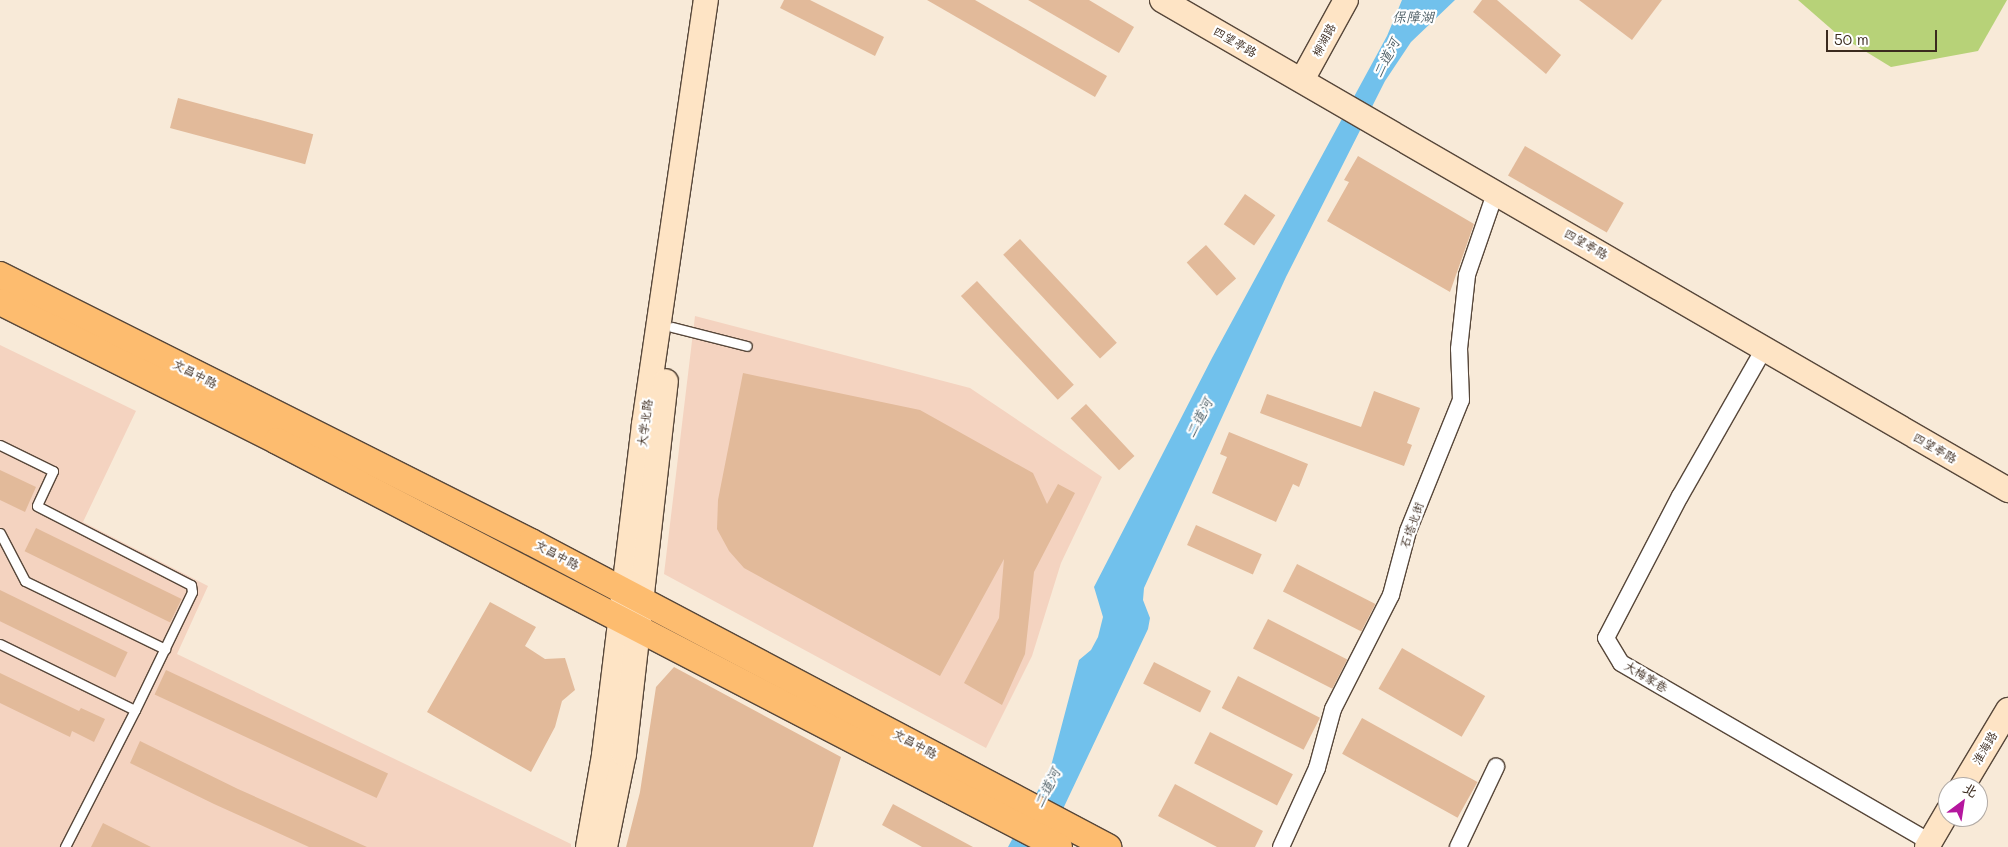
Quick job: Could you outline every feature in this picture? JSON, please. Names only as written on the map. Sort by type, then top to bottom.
[{"type":"main road","name":"文昌中路","points":[[0,275],[634,596],[1020,799],[1064,837]]},
{"type":"main road","name":"文昌中路","points":[[0,302],[994,814],[1064,837],[1108,847]]},
{"type":"street","name":"大学北路","points":[[634,596],[644,424],[706,0]]},
{"type":"street","name":"大学北路","points":[[588,847],[630,625],[719,0]]},
{"type":"street","name":"四望亭路","points":[[1162,0],[1332,98],[1374,120],[2008,490]]},
{"type":"street","name":"柳湖路","points":[[1302,80],[1346,0]]},
{"type":"street","name":"石塔北街","points":[[1282,847],[1317,768],[1333,709],[1391,595],[1408,531],[1461,400],[1458,349],[1467,275],[1496,192]]},
{"type":"street","name":"大梅家巷","points":[[1764,349],[1680,496],[1606,638],[1621,663],[1928,845]]},
{"type":"street","name":"大学北路","points":[[605,847],[624,754],[630,625]]},
{"type":"street","name":"淮海路","points":[[1968,777],[2008,710]]},
{"type":"street","points":[[1458,847],[1496,767]]},
{"type":"street","points":[[1928,845],[1939,827]]},
{"type":"lane","points":[[672,327],[747,346]]},
{"type":"lane","points":[[0,445],[53,471],[37,506],[191,585],[192,592],[135,710],[65,847]]},
{"type":"lane","points":[[0,533],[24,581],[164,649]]},
{"type":"lane","points":[[0,644],[135,710]]},
{"type":"shaded area","points":[[695,316],[970,388],[1102,477],[1061,563],[1032,656],[986,748],[664,574]]},
{"type":"shaded area","points":[[0,345],[136,411],[83,522],[208,586],[177,654],[571,844],[571,847],[0,847]]},
{"type":"green space","points":[[1798,0],[2007,0],[1978,51],[1891,67],[1837,34]]},
{"type":"water","points":[[1402,0],[1455,0],[1411,42],[1385,81],[1286,277],[1144,588],[1143,600],[1150,618],[1148,629],[1045,847],[1008,847],[1051,766],[1079,660],[1091,650],[1098,637],[1103,617],[1094,587],[1212,358],[1387,36]]},
{"type":"building","points":[[784,0],[810,0],[884,37],[875,56],[780,8]]},
{"type":"building","points":[[927,0],[975,0],[1107,76],[1095,97]]},
{"type":"building","points":[[1028,0],[1089,0],[1134,27],[1119,53]]},
{"type":"building","points":[[1482,0],[1497,0],[1561,55],[1546,74],[1473,12]]},
{"type":"building","points":[[1579,0],[1662,0],[1632,40]]},
{"type":"building","points":[[178,98],[313,134],[305,164],[170,128]]},
{"type":"building","points":[[1525,146],[1624,203],[1607,232],[1508,175]]},
{"type":"building","points":[[1358,156],[1474,224],[1450,292],[1327,221],[1349,182],[1344,180]]},
{"type":"building","points":[[1245,194],[1275,215],[1254,246],[1224,224]]},
{"type":"building","points":[[1020,239],[1117,343],[1100,359],[1003,255]]},
{"type":"building","points":[[1206,245],[1236,278],[1217,296],[1187,262]]},
{"type":"building","points":[[977,281],[1074,385],[1058,400],[961,296]]},
{"type":"building","points":[[743,373],[920,410],[1033,473],[1047,504],[1058,484],[1075,493],[1034,572],[1025,654],[1002,705],[964,683],[999,618],[1004,559],[940,676],[744,568],[729,551],[717,529],[718,500]]},
{"type":"building","points":[[1374,391],[1420,408],[1407,443],[1412,445],[1404,466],[1260,413],[1267,394],[1361,427]]},
{"type":"building","points":[[1086,404],[1134,456],[1119,470],[1071,418]]},
{"type":"building","points":[[1229,432],[1308,464],[1299,487],[1293,484],[1276,522],[1212,493],[1227,457],[1220,454]]},
{"type":"building","points":[[0,470],[36,487],[25,512],[0,500]]},
{"type":"building","points":[[1196,525],[1262,554],[1253,574],[1187,545]]},
{"type":"building","points":[[36,528],[182,599],[170,622],[25,551]]},
{"type":"building","points":[[1297,564],[1375,604],[1361,632],[1283,592]]},
{"type":"building","points":[[0,590],[128,652],[115,677],[0,621]]},
{"type":"building","points":[[490,602],[536,627],[525,646],[545,659],[565,658],[575,690],[562,701],[555,727],[531,772],[427,712]]},
{"type":"building","points":[[1268,619],[1347,659],[1332,689],[1253,648]]},
{"type":"building","points":[[1402,648],[1485,696],[1462,737],[1378,689]]},
{"type":"building","points":[[1154,662],[1211,691],[1200,712],[1143,683]]},
{"type":"building","points":[[674,667],[841,757],[813,847],[626,847],[640,792],[656,687]]},
{"type":"building","points":[[166,670],[388,774],[377,798],[155,694]]},
{"type":"building","points":[[0,673],[79,711],[81,708],[105,719],[94,742],[72,731],[70,737],[0,703]]},
{"type":"building","points":[[1238,676],[1320,718],[1304,750],[1222,708]]},
{"type":"building","points":[[1362,718],[1477,782],[1458,818],[1342,754]]},
{"type":"building","points":[[1210,732],[1293,774],[1277,805],[1194,763]]},
{"type":"building","points":[[140,741],[238,789],[367,847],[309,847],[214,804],[130,763]]},
{"type":"building","points":[[1175,784],[1263,831],[1255,847],[1217,847],[1158,816]]},
{"type":"building","points":[[893,804],[973,847],[922,847],[882,825]]},
{"type":"building","points":[[103,823],[151,847],[91,847]]},
{"type":"water label","name":"保障湖","points":[[1413,17]]},
{"type":"water label","name":"二道河","points":[[1386,58]]},
{"type":"water label","name":"二道河","points":[[1199,418]]},
{"type":"water label","name":"二道河","points":[[1047,788]]}]
